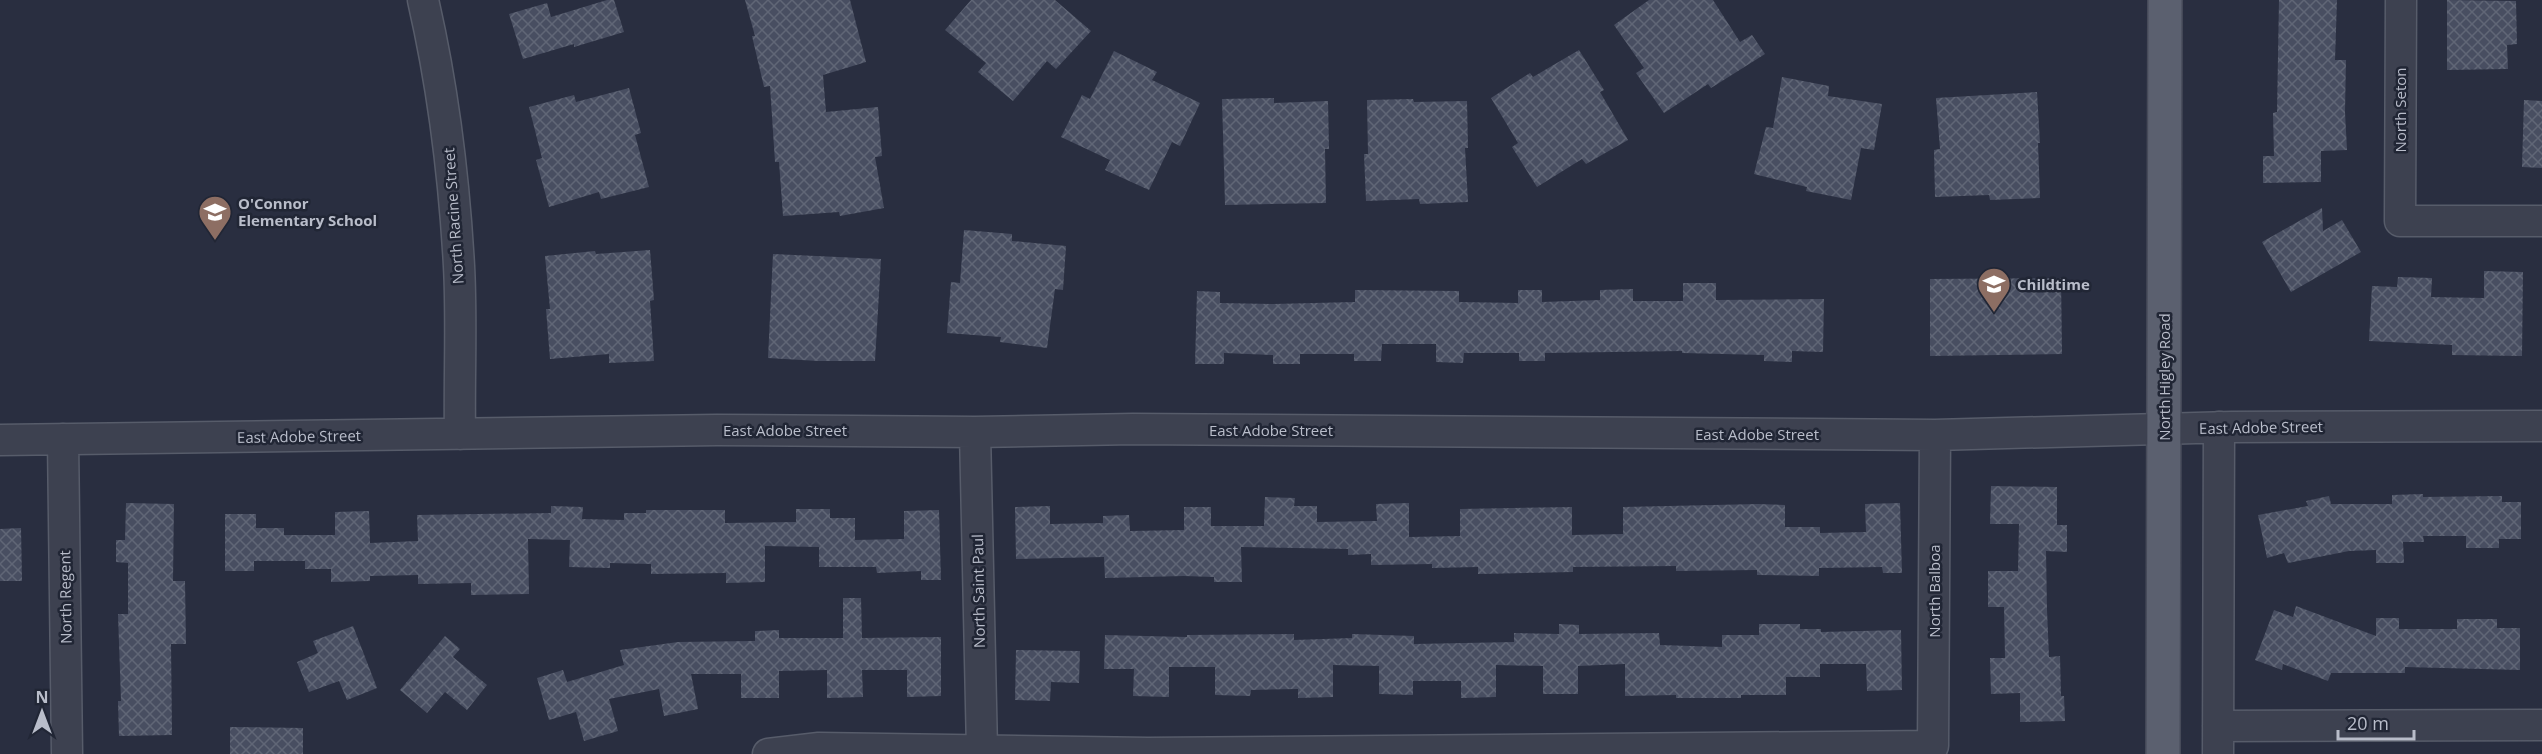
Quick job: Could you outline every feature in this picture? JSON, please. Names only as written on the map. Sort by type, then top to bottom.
[{"type":"main road","name":"North Higley Road","points":[[2163,754],[2165,0]]},
{"type":"street","name":"North Racine Street","points":[[423,0],[447,132],[454,201],[459,268],[460,434]]},
{"type":"street","name":"North Seton","points":[[2401,0],[2400,221],[2542,221]]},
{"type":"street","name":"East Adobe Street","points":[[0,440],[717,430],[975,432],[1145,429],[1935,435],[2219,427],[2542,426]]},
{"type":"street","points":[[2219,427],[2218,740],[2542,725]]},
{"type":"street","name":"North Saint Paul","points":[[975,432],[982,750]]},
{"type":"street","name":"North Balboa","points":[[1148,754],[1933,746],[1935,435]]},
{"type":"street","name":"North Regent","points":[[63,439],[67,754]]},
{"type":"street","points":[[768,754],[819,748],[1148,754]]},
{"type":"building","points":[[607,0],[614,0],[624,32],[523,59],[509,14],[547,3],[551,17]]},
{"type":"building","points":[[745,0],[850,0],[866,62],[823,75],[826,112],[878,107],[882,156],[875,157],[884,208],[840,216],[839,212],[783,216],[779,162],[775,162],[770,86],[764,87],[752,36],[755,36]]},
{"type":"building","points":[[971,0],[1055,0],[1091,31],[1056,69],[1047,61],[1013,101],[978,72],[986,63],[945,30]]},
{"type":"building","points":[[1649,0],[1713,0],[1740,42],[1752,35],[1765,54],[1711,88],[1708,84],[1664,113],[1636,73],[1644,68],[1614,25]]},
{"type":"building","points":[[2279,0],[2337,0],[2335,60],[2346,60],[2347,150],[2321,151],[2321,182],[2263,183],[2263,156],[2274,156],[2273,113],[2277,112]]},
{"type":"building","points":[[2447,0],[2516,1],[2517,44],[2507,45],[2508,69],[2447,70]]},
{"type":"building","points":[[1579,50],[1604,90],[1600,92],[1628,140],[1586,164],[1582,159],[1537,187],[1512,147],[1518,143],[1491,98],[1530,73],[1533,77]]},
{"type":"building","points":[[1114,51],[1157,72],[1152,80],[1200,103],[1180,146],[1172,142],[1149,190],[1105,170],[1110,160],[1061,137],[1082,95],[1090,99]]},
{"type":"building","points":[[1782,77],[1829,86],[1828,96],[1882,104],[1874,150],[1861,148],[1851,200],[1806,191],[1807,187],[1754,174],[1766,127],[1773,128]]},
{"type":"building","points":[[629,88],[641,133],[635,135],[649,187],[601,199],[599,192],[549,207],[536,160],[542,158],[529,107],[574,95],[576,102]]},
{"type":"building","points":[[2037,92],[2040,198],[1990,200],[1989,195],[1935,197],[1934,150],[1940,149],[1936,98]]},
{"type":"building","points":[[1274,98],[1274,103],[1328,101],[1329,149],[1325,149],[1326,203],[1225,205],[1222,99]]},
{"type":"building","points":[[1413,99],[1414,102],[1467,101],[1468,148],[1465,148],[1468,202],[1420,204],[1419,199],[1366,201],[1364,154],[1368,154],[1367,100]]},
{"type":"building","points":[[2524,100],[2542,101],[2542,168],[2522,167]]},
{"type":"building","points":[[2322,208],[2323,231],[2342,220],[2361,252],[2291,292],[2262,242]]},
{"type":"building","points":[[964,230],[1012,234],[1012,241],[1066,246],[1063,290],[1055,289],[1047,348],[1000,342],[1001,337],[947,333],[951,282],[960,283]]},
{"type":"building","points":[[650,250],[654,300],[650,301],[654,361],[609,363],[609,354],[550,359],[546,309],[550,309],[545,256],[595,251],[596,254]]},
{"type":"building","points":[[773,254],[881,259],[875,361],[768,358]]},
{"type":"building","points":[[2484,271],[2523,272],[2522,356],[2452,355],[2452,345],[2369,341],[2372,286],[2397,287],[2398,277],[2432,278],[2431,297],[2484,298]]},
{"type":"building","name":"Childtime","points":[[2061,278],[2062,354],[1930,356],[1930,279]]},
{"type":"building","points":[[1683,283],[1716,283],[1716,300],[1824,299],[1823,352],[1792,351],[1792,362],[1764,361],[1764,355],[1682,353],[1682,351],[1545,353],[1545,361],[1519,361],[1519,353],[1464,353],[1463,363],[1436,362],[1436,344],[1382,344],[1381,361],[1354,361],[1354,354],[1300,354],[1300,364],[1273,364],[1273,355],[1224,353],[1224,364],[1195,364],[1197,291],[1220,292],[1220,303],[1355,302],[1355,290],[1459,291],[1459,302],[1518,303],[1518,290],[1542,290],[1542,302],[1600,300],[1600,290],[1633,289],[1633,301],[1683,301]]},
{"type":"building","points":[[1991,486],[2057,487],[2057,525],[2067,525],[2067,552],[2046,551],[2047,610],[2049,657],[2060,656],[2061,696],[2064,696],[2065,721],[2020,722],[2020,693],[1991,694],[1990,658],[2005,658],[2004,607],[1988,607],[1988,571],[2018,571],[2019,524],[1990,524]]},
{"type":"building","points":[[2423,494],[2423,497],[2502,496],[2502,502],[2521,502],[2521,539],[2499,539],[2499,548],[2466,548],[2466,536],[2423,536],[2424,542],[2403,542],[2404,563],[2376,563],[2376,550],[2349,551],[2288,563],[2284,553],[2267,558],[2258,515],[2308,506],[2306,501],[2329,496],[2331,504],[2392,504],[2392,495]]},
{"type":"building","points":[[1265,497],[1295,498],[1294,506],[1317,506],[1317,522],[1377,521],[1376,504],[1409,503],[1409,537],[1460,536],[1460,509],[1572,507],[1572,535],[1623,534],[1623,507],[1758,504],[1785,505],[1785,527],[1820,527],[1820,533],[1866,532],[1865,504],[1900,503],[1902,573],[1883,573],[1882,567],[1819,568],[1819,576],[1757,575],[1757,570],[1676,571],[1676,566],[1573,567],[1573,572],[1478,574],[1478,567],[1432,568],[1432,564],[1371,565],[1371,554],[1348,555],[1348,549],[1241,547],[1242,582],[1214,582],[1214,577],[1105,578],[1104,557],[1016,559],[1015,507],[1050,506],[1050,524],[1103,523],[1103,516],[1129,515],[1130,531],[1184,530],[1184,507],[1211,507],[1211,526],[1264,526]]},
{"type":"building","points":[[126,503],[174,504],[173,581],[185,581],[186,644],[171,644],[172,735],[119,736],[118,701],[121,701],[118,614],[128,614],[128,563],[116,562],[116,540],[125,540]]},
{"type":"building","points":[[551,506],[583,507],[582,519],[624,520],[624,513],[646,513],[646,510],[725,510],[725,523],[796,522],[796,509],[830,509],[830,518],[855,518],[855,540],[904,539],[904,511],[939,510],[941,580],[921,580],[921,571],[877,573],[876,567],[819,567],[819,547],[765,546],[765,582],[726,583],[726,573],[651,574],[651,564],[610,563],[610,568],[569,567],[570,540],[528,539],[529,594],[471,595],[471,583],[418,584],[418,575],[370,576],[370,581],[331,582],[331,569],[305,569],[305,561],[254,561],[254,571],[225,571],[225,514],[256,514],[256,528],[284,528],[284,535],[335,535],[335,512],[369,511],[370,543],[418,541],[417,515],[551,513]]},
{"type":"building","points":[[21,528],[22,581],[0,581],[0,529]]},
{"type":"building","points":[[843,598],[861,598],[862,638],[941,637],[941,696],[907,697],[907,670],[862,670],[863,697],[827,698],[827,670],[779,671],[779,698],[741,698],[741,674],[691,674],[698,709],[664,716],[659,689],[609,699],[618,731],[584,741],[576,712],[549,720],[537,678],[563,670],[567,682],[624,665],[620,650],[678,642],[755,641],[755,631],[779,630],[779,638],[843,638]]},
{"type":"building","points":[[2296,606],[2376,636],[2376,618],[2399,618],[2399,629],[2457,629],[2457,619],[2497,619],[2497,628],[2520,628],[2520,670],[2405,667],[2405,673],[2331,673],[2328,681],[2283,664],[2282,670],[2255,660],[2274,610],[2293,617]]},
{"type":"building","points":[[1559,624],[1579,625],[1579,634],[1659,633],[1660,645],[1722,647],[1722,635],[1759,635],[1759,624],[1800,624],[1800,629],[1821,629],[1821,632],[1901,630],[1902,690],[1867,691],[1866,664],[1820,664],[1820,677],[1786,677],[1786,695],[1741,695],[1741,698],[1676,698],[1676,695],[1625,696],[1625,664],[1578,666],[1578,694],[1543,694],[1543,666],[1496,665],[1496,697],[1461,698],[1461,681],[1413,681],[1413,695],[1379,694],[1379,666],[1333,665],[1333,697],[1298,698],[1298,689],[1251,690],[1250,696],[1215,695],[1215,667],[1169,667],[1169,697],[1133,696],[1134,669],[1104,669],[1105,635],[1187,637],[1187,635],[1294,634],[1294,640],[1352,638],[1352,634],[1414,636],[1414,644],[1514,642],[1514,633],[1559,634]]},
{"type":"building","points":[[353,626],[377,688],[347,700],[339,681],[309,692],[297,662],[318,653],[313,641]]},
{"type":"building","points":[[445,636],[460,649],[453,657],[487,685],[467,710],[445,692],[427,713],[400,690]]},
{"type":"building","points":[[1016,650],[1080,651],[1079,683],[1051,682],[1050,701],[1015,700]]},
{"type":"building","points":[[230,727],[303,728],[303,754],[230,754]]},
{"type":"place","name":"O'Connor Elementary School","points":[[215,241]]},
{"type":"place","name":"Childtime","points":[[1994,313]]}]
